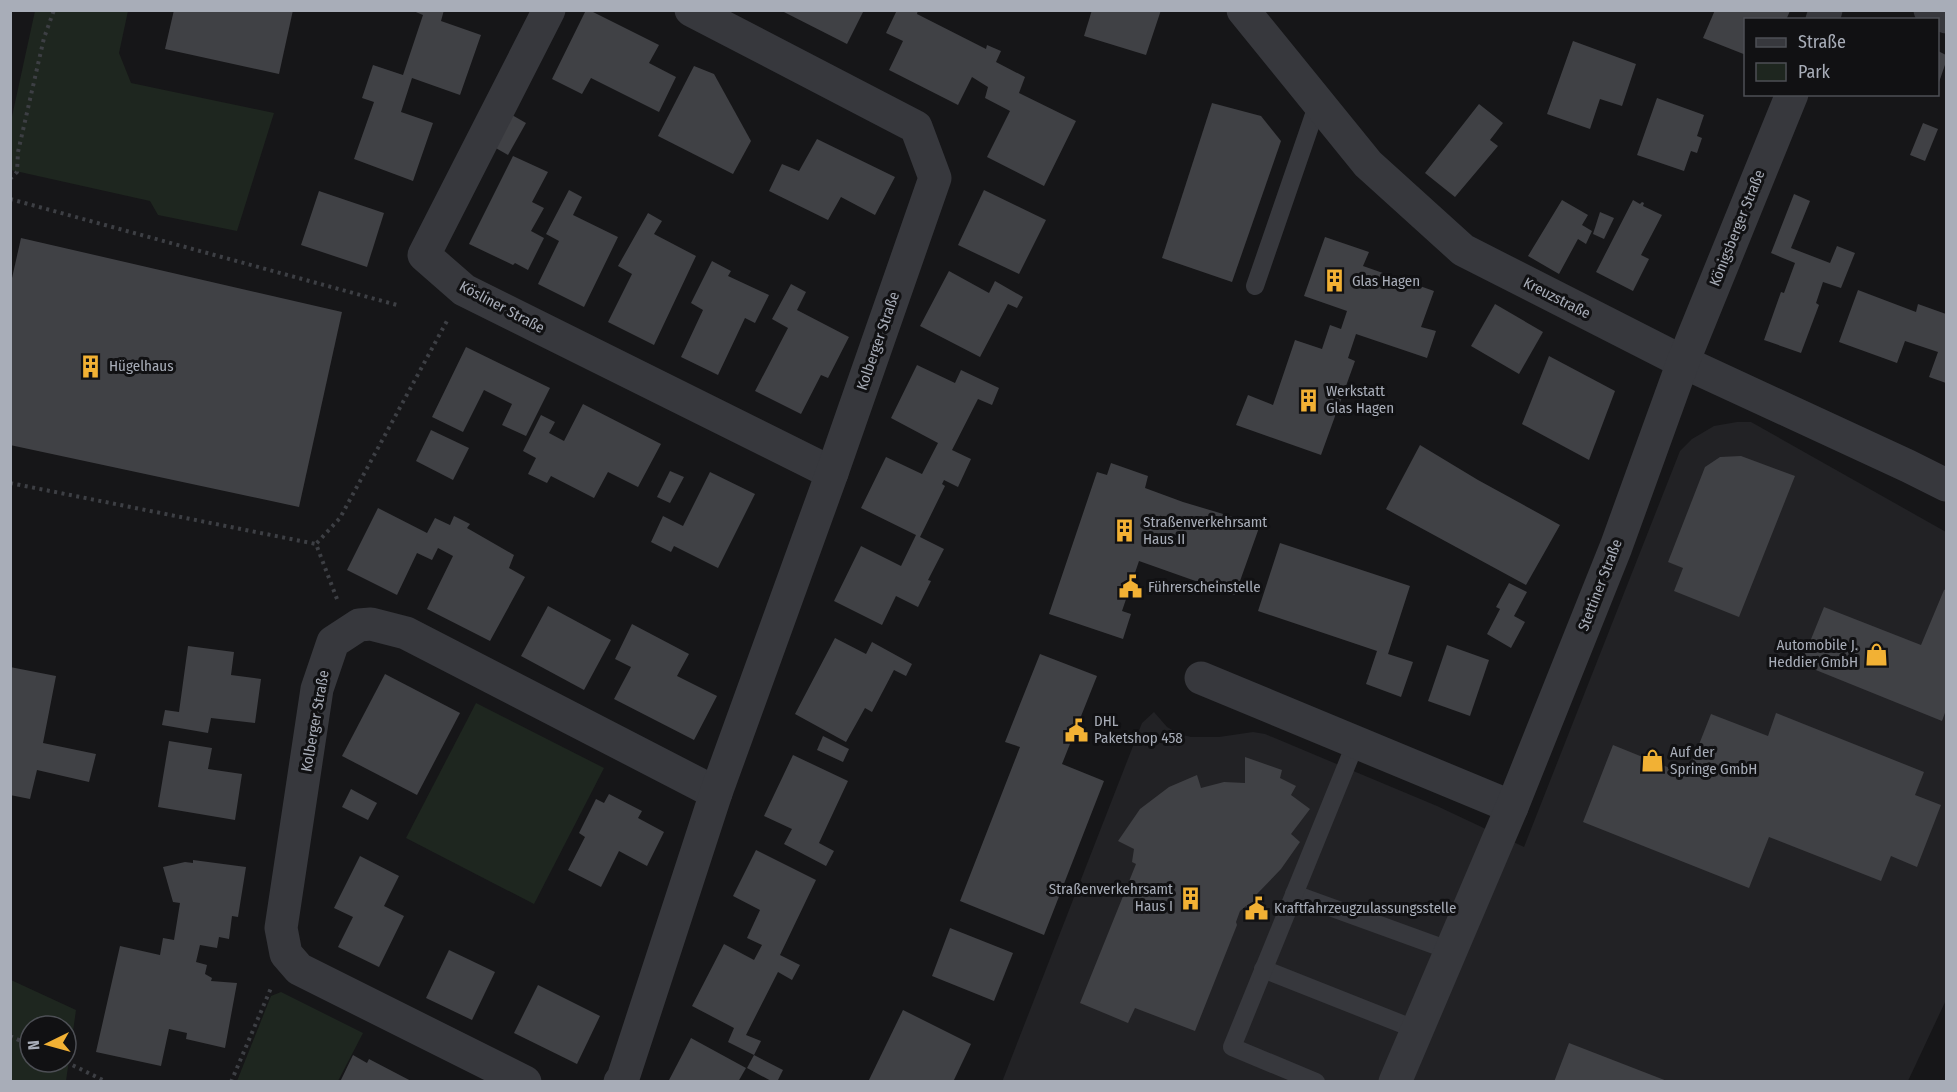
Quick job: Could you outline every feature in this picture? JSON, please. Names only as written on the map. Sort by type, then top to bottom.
[{"type":"street","name":"Kösliner Straße","points":[[549,10],[424,255],[464,290],[832,473]]},
{"type":"street","name":"Kolberger Straße","points":[[620,1082],[716,793],[832,473],[935,178],[916,127],[691,10]]},
{"type":"street","name":"Kreuzstraße","points":[[1243,10],[1368,164],[1463,250],[1683,362],[1947,485]]},
{"type":"street","points":[[1930,10],[1947,17]]},
{"type":"street","name":"Königsberger Straße","points":[[1683,362],[1790,96]]},
{"type":"street","name":"Stettiner Straße","points":[[1395,1082],[1512,807],[1616,547],[1683,362]]},
{"type":"street","points":[[349,630],[359,625],[371,624],[406,633],[716,793]]},
{"type":"street","name":"Kolberger Straße","points":[[286,954],[281,928],[317,689],[333,642],[349,630]]},
{"type":"street","points":[[1201,678],[1512,807]]},
{"type":"street","points":[[286,954],[299,969],[525,1082]]},
{"type":"lane","points":[[1255,286],[1318,103]]},
{"type":"lane","points":[[1316,1082],[1232,1047],[1356,742]]},
{"type":"lane","points":[[1294,894],[1451,951]]},
{"type":"lane","points":[[1263,969],[1417,1030]]},
{"type":"path","points":[[10,179],[17,172],[18,152],[44,38],[54,10]]},
{"type":"path","points":[[10,199],[397,306]]},
{"type":"path","points":[[316,544],[340,518],[464,290]]},
{"type":"path","points":[[10,483],[316,544]]},
{"type":"path","points":[[316,544],[349,630]]},
{"type":"path","points":[[231,1082],[286,954]]},
{"type":"path","points":[[78,1068],[107,1082]]},
{"type":"shaded area","points":[[1751,422],[1946,532],[1946,1000],[1908,1081],[1002,1082],[1142,723],[1154,712],[1167,727],[1179,734],[1191,737],[1219,737],[1253,732],[1265,734],[1437,806],[1524,847],[1680,451],[1692,439],[1714,426]]},
{"type":"green space","points":[[35,11],[128,11],[119,53],[131,83],[274,113],[237,231],[158,215],[150,201],[11,170],[11,121]]},
{"type":"green space","points":[[476,703],[604,768],[534,904],[406,838]]},
{"type":"green space","points":[[11,980],[76,1010],[75,1014],[18,1014],[18,1074],[67,1074],[66,1081],[11,1081]]},
{"type":"green space","points":[[281,992],[363,1033],[338,1081],[237,1081],[271,996]]},
{"type":"building","points":[[174,10],[293,10],[279,74],[165,49]]},
{"type":"building","points":[[411,10],[444,10],[441,21],[481,35],[460,95],[412,78],[401,112],[433,123],[413,181],[354,159],[374,102],[362,98],[373,65],[403,75],[423,15]]},
{"type":"building","points":[[586,10],[659,45],[649,63],[676,77],[659,112],[591,78],[582,94],[552,79]]},
{"type":"building","points":[[780,10],[864,10],[847,44]]},
{"type":"building","points":[[897,10],[918,10],[917,14],[986,49],[987,45],[1001,51],[996,62],[1025,77],[1019,93],[1076,121],[1044,186],[987,157],[1010,111],[985,98],[988,87],[972,77],[958,105],[889,70],[903,41],[886,33]]},
{"type":"building","points":[[1092,10],[1161,10],[1146,55],[1084,36]]},
{"type":"building","points":[[1715,10],[1790,11],[1787,18],[1744,18],[1744,54],[1703,38]]},
{"type":"building","points":[[1573,41],[1636,64],[1622,106],[1600,99],[1590,129],[1547,114]]},
{"type":"building","points":[[1939,52],[1946,55],[1939,82]]},
{"type":"building","points":[[694,66],[714,74],[751,141],[733,174],[658,136]]},
{"type":"building","points":[[1657,98],[1704,115],[1697,136],[1702,138],[1697,153],[1691,151],[1684,171],[1637,155]]},
{"type":"building","points":[[1212,103],[1261,116],[1281,141],[1232,282],[1162,258]]},
{"type":"building","points":[[1479,104],[1503,123],[1490,140],[1498,146],[1455,197],[1425,173]]},
{"type":"building","points":[[512,115],[526,123],[508,155],[494,147]]},
{"type":"building","points":[[1923,123],[1938,129],[1925,161],[1910,155]]},
{"type":"building","points":[[817,139],[895,177],[875,215],[841,197],[828,220],[769,191],[782,164],[799,171]]},
{"type":"building","points":[[513,156],[548,172],[532,202],[544,208],[531,231],[544,238],[528,270],[469,244]]},
{"type":"building","points":[[569,190],[582,197],[573,215],[618,237],[584,307],[538,284],[559,241],[546,234]]},
{"type":"building","points":[[984,190],[1046,220],[1019,274],[958,245]]},
{"type":"building","points":[[319,191],[384,213],[367,267],[301,245]]},
{"type":"building","points":[[1794,194],[1810,201],[1791,248],[1830,263],[1837,246],[1855,253],[1841,288],[1823,282],[1816,303],[1819,305],[1801,353],[1764,340],[1781,292],[1784,293],[1795,263],[1771,253]]},
{"type":"building","points":[[1562,200],[1588,215],[1582,225],[1592,231],[1586,244],[1578,239],[1559,274],[1528,256]]},
{"type":"building","points":[[1633,200],[1640,204],[1644,203],[1643,206],[1662,215],[1641,255],[1649,259],[1633,291],[1596,272]]},
{"type":"building","points":[[1600,212],[1614,218],[1604,239],[1593,234]]},
{"type":"building","points":[[648,213],[662,221],[654,234],[696,256],[654,345],[608,322],[632,274],[618,266]]},
{"type":"building","points":[[1325,237],[1369,252],[1363,266],[1434,291],[1421,327],[1436,331],[1427,358],[1356,334],[1348,358],[1355,361],[1321,455],[1236,425],[1248,395],[1273,405],[1295,340],[1322,349],[1330,325],[1341,329],[1347,311],[1304,296]]},
{"type":"building","points":[[21,238],[342,312],[299,507],[10,445],[10,287]]},
{"type":"building","points":[[712,261],[731,271],[728,276],[769,295],[755,323],[745,318],[718,375],[681,357],[703,310],[691,303]]},
{"type":"building","points":[[949,271],[989,293],[995,281],[1023,297],[1017,308],[1008,304],[980,357],[920,326]]},
{"type":"building","points":[[791,284],[806,292],[797,310],[849,337],[828,378],[821,375],[801,414],[755,391],[788,328],[772,319]]},
{"type":"building","points":[[1858,290],[1916,312],[1918,304],[1946,314],[1946,383],[1929,377],[1938,352],[1905,341],[1897,363],[1839,342]]},
{"type":"building","points":[[1495,304],[1543,332],[1519,374],[1471,346]]},
{"type":"building","points":[[466,347],[550,388],[526,436],[502,425],[512,404],[484,390],[463,432],[432,417]]},
{"type":"building","points":[[1549,356],[1615,391],[1589,460],[1522,424]]},
{"type":"building","points":[[917,365],[955,383],[961,370],[999,388],[992,405],[978,399],[952,450],[971,459],[958,487],[944,480],[942,484],[945,486],[920,537],[944,549],[928,580],[931,581],[918,607],[896,596],[882,625],[834,601],[861,546],[901,566],[916,535],[861,508],[886,457],[922,474],[938,443],[891,418]]},
{"type":"building","points":[[583,404],[661,444],[638,487],[608,472],[594,498],[551,476],[547,483],[528,474],[536,458],[523,451],[541,415],[555,422],[549,433],[564,441]]},
{"type":"building","points":[[431,430],[469,448],[453,480],[416,461]]},
{"type":"building","points":[[1420,445],[1560,525],[1526,585],[1386,509]]},
{"type":"building","points":[[1741,456],[1795,476],[1739,617],[1674,591],[1683,568],[1668,562],[1705,467],[1720,457]]},
{"type":"building","name":"Straßenverkehrsamt Haus II","points":[[1111,463],[1148,476],[1145,488],[1260,525],[1235,595],[1139,561],[1122,611],[1131,614],[1123,639],[1049,614],[1097,472],[1107,475]]},
{"type":"building","points":[[670,471],[684,477],[670,503],[657,497]]},
{"type":"building","points":[[710,472],[755,494],[718,568],[674,546],[671,552],[651,542],[663,516],[683,526]]},
{"type":"building","points":[[378,508],[427,533],[435,518],[450,525],[454,516],[470,524],[467,528],[514,555],[509,568],[525,577],[490,641],[427,609],[453,556],[438,548],[432,560],[417,553],[397,595],[347,570]]},
{"type":"building","points":[[1280,543],[1410,586],[1388,654],[1413,662],[1401,697],[1366,684],[1377,651],[1258,611]]},
{"type":"building","points":[[1509,583],[1527,592],[1514,616],[1525,622],[1511,648],[1487,634],[1500,609],[1496,607]]},
{"type":"building","name":"Automobile J. Heddier GmbH","points":[[1946,589],[1946,710],[1942,721],[1801,664],[1824,607],[1921,645]]},
{"type":"building","points":[[548,606],[611,640],[584,690],[521,656]]},
{"type":"building","points":[[632,624],[689,654],[677,676],[717,696],[694,740],[614,699],[631,667],[615,659]]},
{"type":"building","points":[[835,638],[866,654],[872,642],[912,664],[906,676],[894,670],[872,712],[865,708],[846,742],[795,714]]},
{"type":"building","points":[[1447,645],[1489,660],[1470,716],[1428,701]]},
{"type":"building","points":[[188,646],[234,652],[231,675],[261,679],[255,723],[211,718],[208,733],[162,725],[165,710],[179,712]]},
{"type":"building","points":[[1040,654],[1097,676],[1062,764],[1104,781],[1044,935],[960,901],[1020,747],[1005,742]]},
{"type":"building","points":[[10,667],[56,676],[43,743],[96,754],[89,782],[37,770],[30,799],[10,795]]},
{"type":"building","points":[[385,674],[460,713],[417,795],[342,756]]},
{"type":"building","points":[[1776,713],[1924,772],[1915,795],[1941,805],[1917,867],[1891,856],[1881,881],[1769,837],[1749,888],[1583,822],[1613,745],[1687,775],[1711,714],[1768,736]]},
{"type":"building","points":[[823,736],[849,749],[843,762],[817,750]]},
{"type":"building","points":[[169,741],[212,748],[208,769],[242,774],[235,820],[158,807]]},
{"type":"building","points":[[793,755],[848,781],[819,843],[834,851],[826,866],[784,844],[792,829],[764,816]]},
{"type":"building","name":"Straßenverkehrsamt Haus I","points":[[1245,757],[1282,770],[1280,778],[1296,786],[1291,795],[1310,809],[1291,834],[1300,842],[1281,869],[1257,894],[1263,903],[1250,912],[1246,906],[1240,911],[1237,925],[1195,1031],[1135,1008],[1128,1023],[1080,1003],[1136,864],[1132,862],[1134,849],[1118,841],[1140,809],[1169,787],[1197,775],[1201,788],[1224,782],[1245,783]]},
{"type":"building","points":[[351,789],[377,803],[368,820],[342,807]]},
{"type":"building","points":[[609,794],[642,811],[638,818],[664,832],[647,866],[619,851],[601,887],[568,870],[585,837],[579,833],[596,799],[604,803]]},
{"type":"building","points":[[756,850],[816,880],[780,955],[800,965],[792,980],[778,972],[746,1035],[761,1041],[754,1055],[728,1042],[734,1028],[692,1006],[724,944],[754,960],[762,945],[747,938],[760,910],[733,896]]},
{"type":"building","points":[[360,856],[399,876],[384,906],[404,916],[379,967],[338,947],[353,917],[334,908]]},
{"type":"building","points":[[193,860],[246,867],[238,917],[232,916],[229,939],[219,937],[217,948],[200,945],[196,962],[207,965],[205,974],[212,978],[211,981],[237,983],[225,1048],[186,1039],[187,1033],[169,1029],[161,1066],[96,1052],[120,946],[160,955],[163,938],[174,940],[180,903],[173,902],[163,867],[185,862],[193,863]]},
{"type":"building","points":[[950,928],[1013,953],[994,1001],[932,976]]},
{"type":"building","points":[[449,950],[495,972],[472,1020],[426,998]]},
{"type":"building","points":[[538,985],[600,1016],[577,1064],[514,1033]]},
{"type":"building","points":[[903,1010],[971,1044],[953,1082],[868,1082]]},
{"type":"building","points":[[691,1038],[746,1068],[738,1082],[668,1082]]},
{"type":"building","points":[[1569,1043],[1667,1081],[1667,1082],[1554,1082]]},
{"type":"building","points":[[353,1055],[367,1063],[369,1059],[413,1082],[340,1082]]},
{"type":"building","points":[[754,1055],[783,1070],[777,1082],[747,1068]]},
{"type":"place","name":"Glas Hagen","points":[[1334,281]]},
{"type":"place","name":"Hügelhaus","points":[[91,366]]},
{"type":"place","name":"Werkstatt Glas Hagen","points":[[1308,400]]},
{"type":"place","name":"Straßenverkehrsamt Haus II","points":[[1125,531]]},
{"type":"place","name":"Führerscheinstelle","points":[[1130,587]]},
{"type":"place","name":"Automobile J. Heddier GmbH","points":[[1876,654]]},
{"type":"place","name":"DHL Paketshop 458","points":[[1076,730]]},
{"type":"place","name":"Auf der Springe GmbH","points":[[1652,761]]},
{"type":"place","name":"Straßenverkehrsamt Haus I","points":[[1191,898]]},
{"type":"place","name":"Kraftfahrzeugzulassungsstelle","points":[[1256,908]]}]
